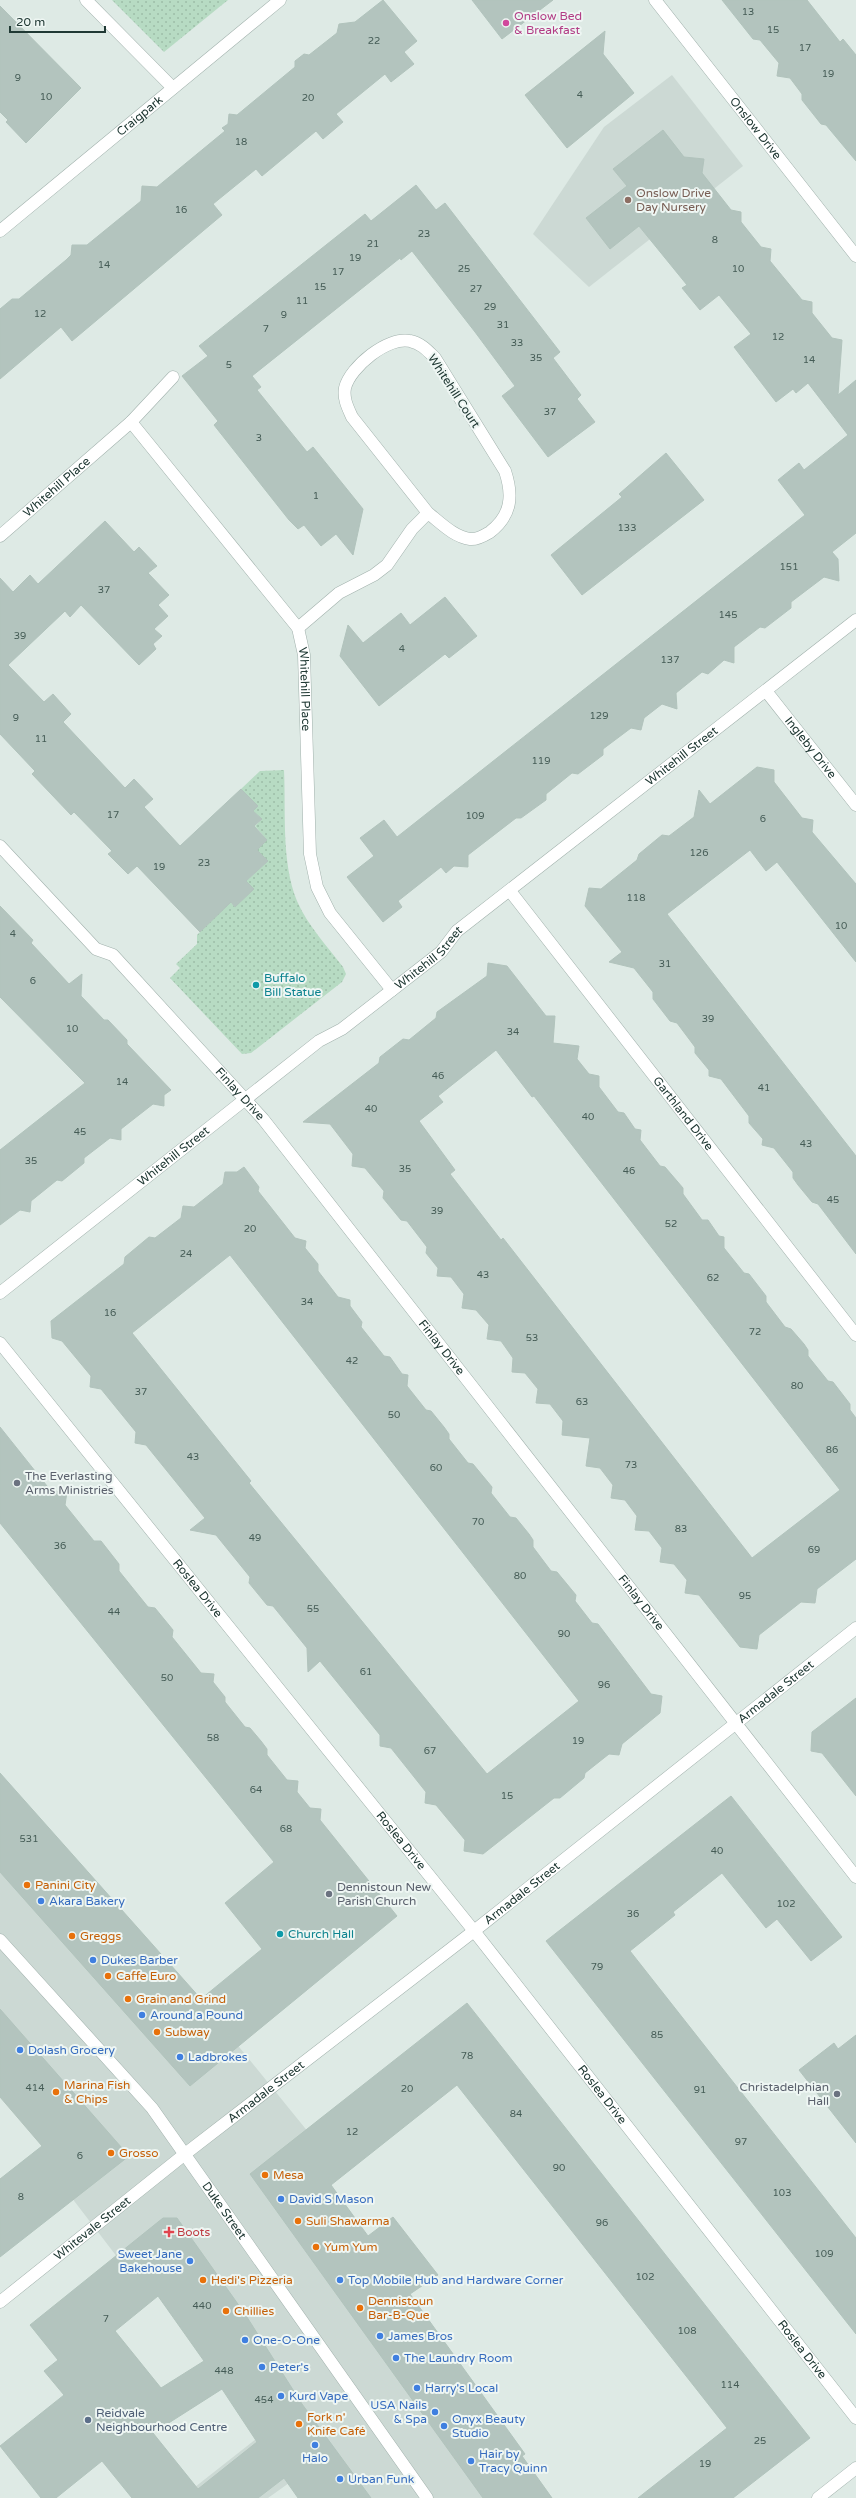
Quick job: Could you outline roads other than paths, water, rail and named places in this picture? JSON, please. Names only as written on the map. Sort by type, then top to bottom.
[{"type":"street","points":[[86,0],[173,88]]},
{"type":"street","name":"Craigpark","points":[[0,231],[280,0]]},
{"type":"street","name":"Onslow Drive","points":[[656,0],[856,256]]},
{"type":"street","name":"Whitehill Court","points":[[396,340],[411,341],[424,347],[435,358],[505,471],[510,486],[510,504],[506,516],[485,536],[471,539],[456,534],[428,513],[352,417],[345,403],[345,388],[350,375],[384,346],[396,340]]},
{"type":"street","name":"Whitehill Place","points":[[0,536],[131,422],[173,377]]},
{"type":"street","name":"Whitehill Place","points":[[131,422],[298,628],[304,655],[310,854],[317,887],[330,913],[392,990]]},
{"type":"street","points":[[298,628],[339,593],[374,575],[388,565],[412,529],[428,513]]},
{"type":"street","name":"Whitehill Street","points":[[0,1293],[319,1041],[342,1030],[441,952],[457,931],[856,620]]},
{"type":"street","name":"Ingleby Drive","points":[[766,691],[856,805]]},
{"type":"street","name":"Finlay Drive","points":[[0,846],[96,949],[113,955],[246,1099],[734,1723],[856,1876]]},
{"type":"street","name":"Garthland Drive","points":[[510,891],[856,1335]]},
{"type":"street","name":"Roslea Drive","points":[[0,1343],[474,1930],[856,2418]]},
{"type":"street","name":"Armadale Street","points":[[185,2154],[474,1930],[856,1628]]},
{"type":"street","name":"Duke Street","points":[[0,1940],[152,2108],[428,2498]]},
{"type":"street","name":"Whitevale Street","points":[[0,2302],[185,2154]]},
{"type":"street","points":[[818,2498],[856,2468]]},
{"type":"place","name":"Onslow Bed & Breakfast","points":[[506,23]]},
{"type":"place","name":"Onslow Drive Day Nursery","points":[[628,200]]},
{"type":"place","name":"Buffalo Bill Statue","points":[[256,985]]},
{"type":"place","name":"The Everlasting Arms Ministries","points":[[17,1483]]},
{"type":"place","name":"Panini City","points":[[27,1885]]},
{"type":"place","name":"Dennistoun New Parish Church","points":[[329,1894]]},
{"type":"place","name":"Akara Bakery","points":[[41,1901]]},
{"type":"place","name":"Church Hall","points":[[280,1934]]},
{"type":"place","name":"Greggs","points":[[72,1936]]},
{"type":"place","name":"Dukes Barber","points":[[93,1960]]},
{"type":"place","name":"Caffe Euro","points":[[108,1976]]},
{"type":"place","name":"Grain and Grind","points":[[128,1999]]},
{"type":"place","name":"Around a Pound","points":[[142,2015]]},
{"type":"place","name":"Subway","points":[[157,2032]]},
{"type":"place","name":"Dolash Grocery","points":[[20,2050]]},
{"type":"place","name":"Ladbrokes","points":[[180,2057]]},
{"type":"place","name":"Marina Fish & Chips","points":[[56,2092]]},
{"type":"place","name":"Christadelphian Hall","points":[[837,2094]]},
{"type":"place","name":"Grosso","points":[[111,2153]]},
{"type":"place","name":"Mesa","points":[[265,2175]]},
{"type":"place","name":"David S Mason","points":[[281,2199]]},
{"type":"place","name":"Suli Shawarma","points":[[298,2221]]},
{"type":"place","name":"Boots","points":[[169,2232]]},
{"type":"place","name":"Yum Yum","points":[[316,2247]]},
{"type":"place","name":"Sweet Jane Bakehouse","points":[[190,2261]]},
{"type":"place","name":"Hedi's Pizzeria","points":[[203,2280]]},
{"type":"place","name":"Top Mobile Hub and Hardware Corner","points":[[340,2280]]},
{"type":"place","name":"Dennistoun Bar-B-Que","points":[[360,2308]]},
{"type":"place","name":"Chillies","points":[[226,2311]]},
{"type":"place","name":"James Bros","points":[[380,2336]]},
{"type":"place","name":"One-O-One","points":[[245,2340]]},
{"type":"place","name":"The Laundry Room","points":[[396,2358]]},
{"type":"place","name":"Peter's","points":[[262,2367]]},
{"type":"place","name":"Harry's Local","points":[[417,2388]]},
{"type":"place","name":"Kurd Vape","points":[[281,2396]]},
{"type":"place","name":"USA Nails & Spa","points":[[435,2412]]},
{"type":"place","name":"Reidvale Neighbourhood Centre","points":[[88,2420]]},
{"type":"place","name":"Fork n' Knife Café","points":[[299,2424]]},
{"type":"place","name":"Onyx Beauty Studio","points":[[444,2426]]},
{"type":"place","name":"Halo","points":[[315,2445]]},
{"type":"place","name":"Hair by Tracy Quinn","points":[[471,2461]]},
{"type":"place","name":"Urban Funk","points":[[340,2479]]}]
